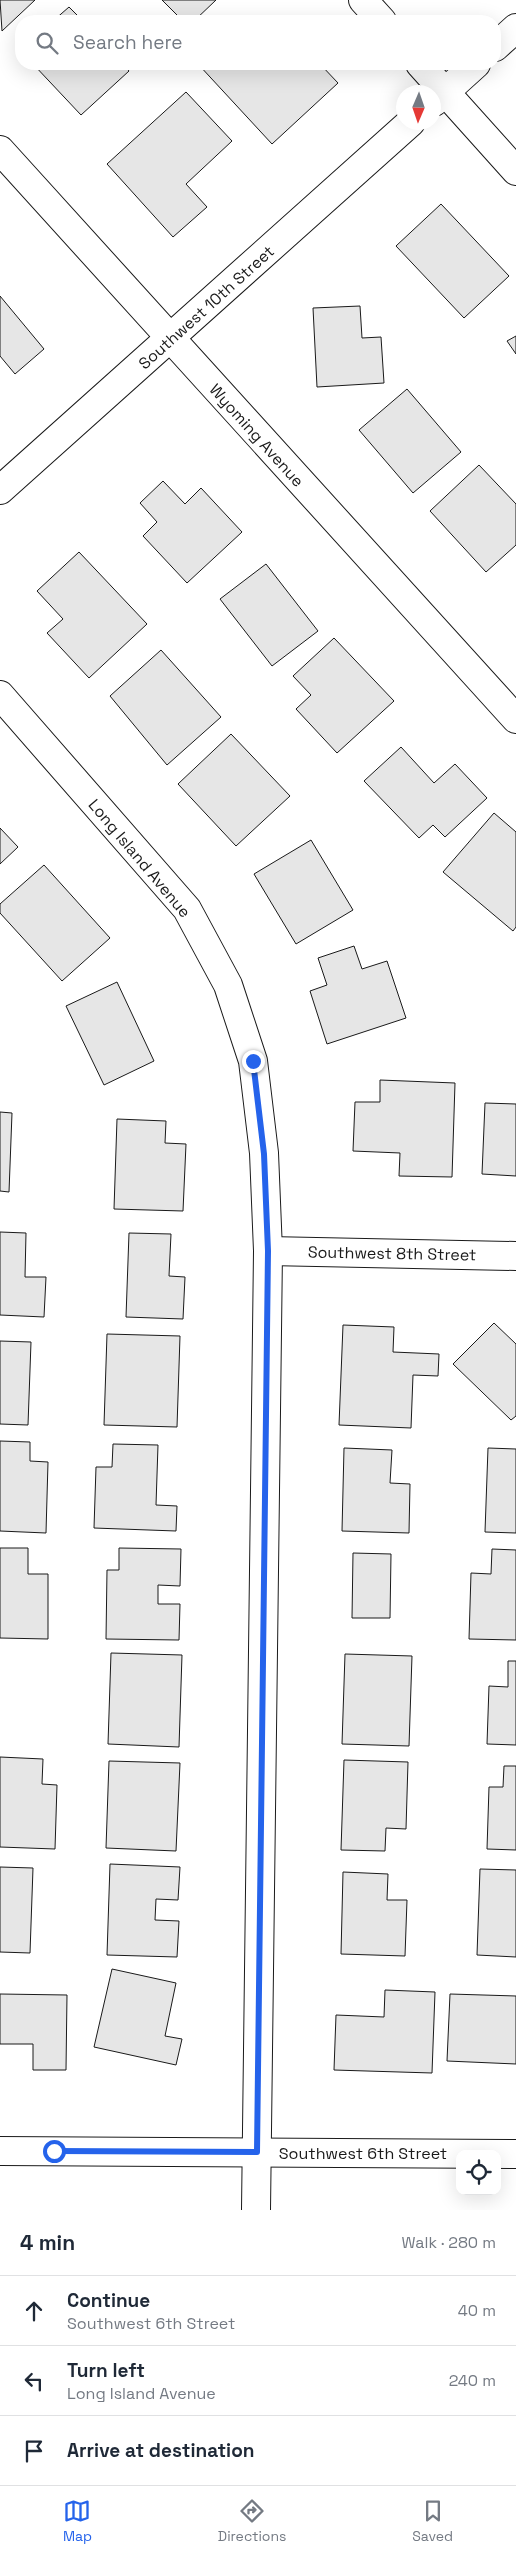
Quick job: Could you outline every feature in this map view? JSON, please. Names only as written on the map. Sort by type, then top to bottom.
[{"type":"street","points":[[363,0],[377,15]]},
{"type":"street","points":[[501,42],[516,28]]},
{"type":"street","points":[[423,70],[432,85]]},
{"type":"street","points":[[441,95],[469,70]]},
{"type":"street","points":[[441,99],[516,171]]},
{"type":"street","name":"Southwest 10th Street","points":[[0,490],[402,130]]},
{"type":"street","name":"Wyoming Avenue","points":[[0,150],[516,719]]},
{"type":"street","name":"Long Island Avenue","points":[[0,695],[187,909],[228,985],[253,1061],[264,1154],[268,1251],[256,2210]]},
{"type":"street","name":"Southwest 8th Street","points":[[268,1251],[516,1256]]},
{"type":"street","name":"Southwest 6th Street","points":[[0,2151],[516,2154]]},
{"type":"building","points":[[0,0],[35,0],[19,15],[15,15],[15,19],[2,31]]},
{"type":"building","points":[[162,0],[216,0],[200,15],[177,15]]},
{"type":"building","points":[[69,7],[77,15],[60,15]]},
{"type":"building","points":[[39,70],[128,70],[129,71],[81,115]]},
{"type":"building","points":[[204,70],[326,70],[338,83],[272,144]]},
{"type":"building","points":[[186,92],[232,141],[186,184],[207,207],[173,237],[107,164]]},
{"type":"building","points":[[441,204],[509,276],[464,318],[396,246]]},
{"type":"building","points":[[0,296],[44,349],[15,374],[0,356]]},
{"type":"building","points":[[360,306],[362,338],[381,337],[384,383],[317,387],[313,308]]},
{"type":"building","points":[[516,336],[516,354],[507,341]]},
{"type":"building","points":[[407,389],[461,452],[413,493],[359,430]]},
{"type":"building","points":[[479,465],[516,504],[516,545],[486,572],[430,511]]},
{"type":"building","points":[[163,481],[185,504],[201,488],[242,532],[187,583],[143,536],[157,522],[140,503]]},
{"type":"building","points":[[79,552],[147,624],[89,678],[47,633],[63,619],[37,591]]},
{"type":"building","points":[[266,564],[318,631],[272,666],[220,599]]},
{"type":"building","points":[[334,638],[394,701],[337,753],[296,709],[311,695],[293,676]]},
{"type":"building","points":[[161,650],[221,717],[167,765],[110,696]]},
{"type":"building","points":[[231,734],[290,796],[236,846],[178,784]]},
{"type":"building","points":[[401,747],[434,783],[455,764],[487,798],[445,837],[433,825],[419,838],[364,781]]},
{"type":"building","points":[[494,813],[516,832],[516,927],[513,931],[443,872]]},
{"type":"building","points":[[0,828],[18,847],[0,864]]},
{"type":"building","points":[[311,840],[353,910],[296,944],[254,874]]},
{"type":"building","points":[[44,865],[110,938],[62,981],[0,913],[0,904]]},
{"type":"building","points":[[354,946],[362,969],[387,961],[406,1018],[327,1044],[310,991],[327,985],[318,958]]},
{"type":"building","points":[[117,982],[154,1061],[104,1085],[66,1006]]},
{"type":"building","points":[[380,1080],[455,1083],[452,1177],[399,1176],[400,1153],[353,1151],[355,1102],[380,1102]]},
{"type":"building","points":[[485,1103],[516,1104],[516,1176],[482,1174]]},
{"type":"building","points":[[0,1112],[12,1113],[9,1192],[0,1191]]},
{"type":"building","points":[[117,1119],[166,1121],[165,1143],[186,1144],[183,1211],[114,1209]]},
{"type":"building","points":[[0,1232],[26,1233],[25,1277],[46,1277],[44,1317],[0,1315]]},
{"type":"building","points":[[129,1233],[171,1234],[169,1276],[185,1277],[183,1319],[126,1317]]},
{"type":"building","points":[[494,1323],[516,1344],[516,1416],[511,1420],[453,1364]]},
{"type":"building","points":[[343,1325],[394,1327],[393,1352],[439,1354],[438,1376],[413,1375],[411,1428],[339,1425]]},
{"type":"building","points":[[107,1334],[180,1336],[177,1427],[104,1425]]},
{"type":"building","points":[[0,1341],[31,1342],[28,1425],[0,1424]]},
{"type":"building","points":[[0,1441],[30,1442],[30,1461],[48,1462],[46,1533],[0,1531]]},
{"type":"building","points":[[113,1444],[158,1445],[156,1505],[177,1506],[176,1531],[94,1528],[96,1467],[112,1467]]},
{"type":"building","points":[[344,1448],[392,1450],[390,1483],[410,1484],[409,1533],[342,1531]]},
{"type":"building","points":[[488,1448],[516,1449],[516,1533],[485,1532]]},
{"type":"building","points":[[0,1548],[28,1548],[28,1574],[48,1574],[48,1639],[0,1638]]},
{"type":"building","points":[[119,1548],[181,1549],[180,1586],[158,1585],[158,1604],[180,1604],[179,1640],[106,1639],[107,1570],[119,1570]]},
{"type":"building","points":[[492,1549],[516,1550],[516,1640],[469,1639],[471,1573],[491,1574]]},
{"type":"building","points":[[353,1553],[391,1554],[390,1618],[352,1618]]},
{"type":"building","points":[[111,1653],[182,1655],[179,1747],[108,1744]]},
{"type":"building","points":[[345,1654],[412,1656],[409,1746],[342,1744]]},
{"type":"building","points":[[508,1661],[516,1661],[516,1745],[487,1744],[489,1686],[508,1687]]},
{"type":"building","points":[[0,1757],[43,1759],[42,1784],[57,1785],[55,1849],[0,1847]]},
{"type":"building","points":[[344,1760],[408,1762],[406,1829],[386,1828],[385,1851],[341,1850]]},
{"type":"building","points":[[109,1761],[180,1763],[176,1851],[106,1848]]},
{"type":"building","points":[[504,1766],[516,1766],[516,1850],[487,1849],[489,1787],[503,1787]]},
{"type":"building","points":[[110,1864],[180,1867],[178,1900],[156,1899],[155,1920],[179,1921],[177,1957],[107,1955]]},
{"type":"building","points":[[0,1867],[33,1868],[30,1953],[0,1952]]},
{"type":"building","points":[[480,1869],[516,1870],[516,1957],[477,1955]]},
{"type":"building","points":[[343,1872],[388,1874],[387,1900],[407,1900],[405,1956],[341,1954]]},
{"type":"building","points":[[112,1969],[176,1983],[165,2036],[182,2039],[176,2065],[94,2047]]},
{"type":"building","points":[[385,1990],[435,1992],[432,2073],[334,2070],[336,2015],[384,2017]]},
{"type":"building","points":[[0,1994],[67,1995],[66,2070],[33,2070],[33,2044],[0,2044]]},
{"type":"building","points":[[450,1994],[516,1996],[516,2064],[447,2061]]},
{"type":"route","points":[[54,2151],[257,2152],[268,1251],[264,1154],[253,1061]]}]
